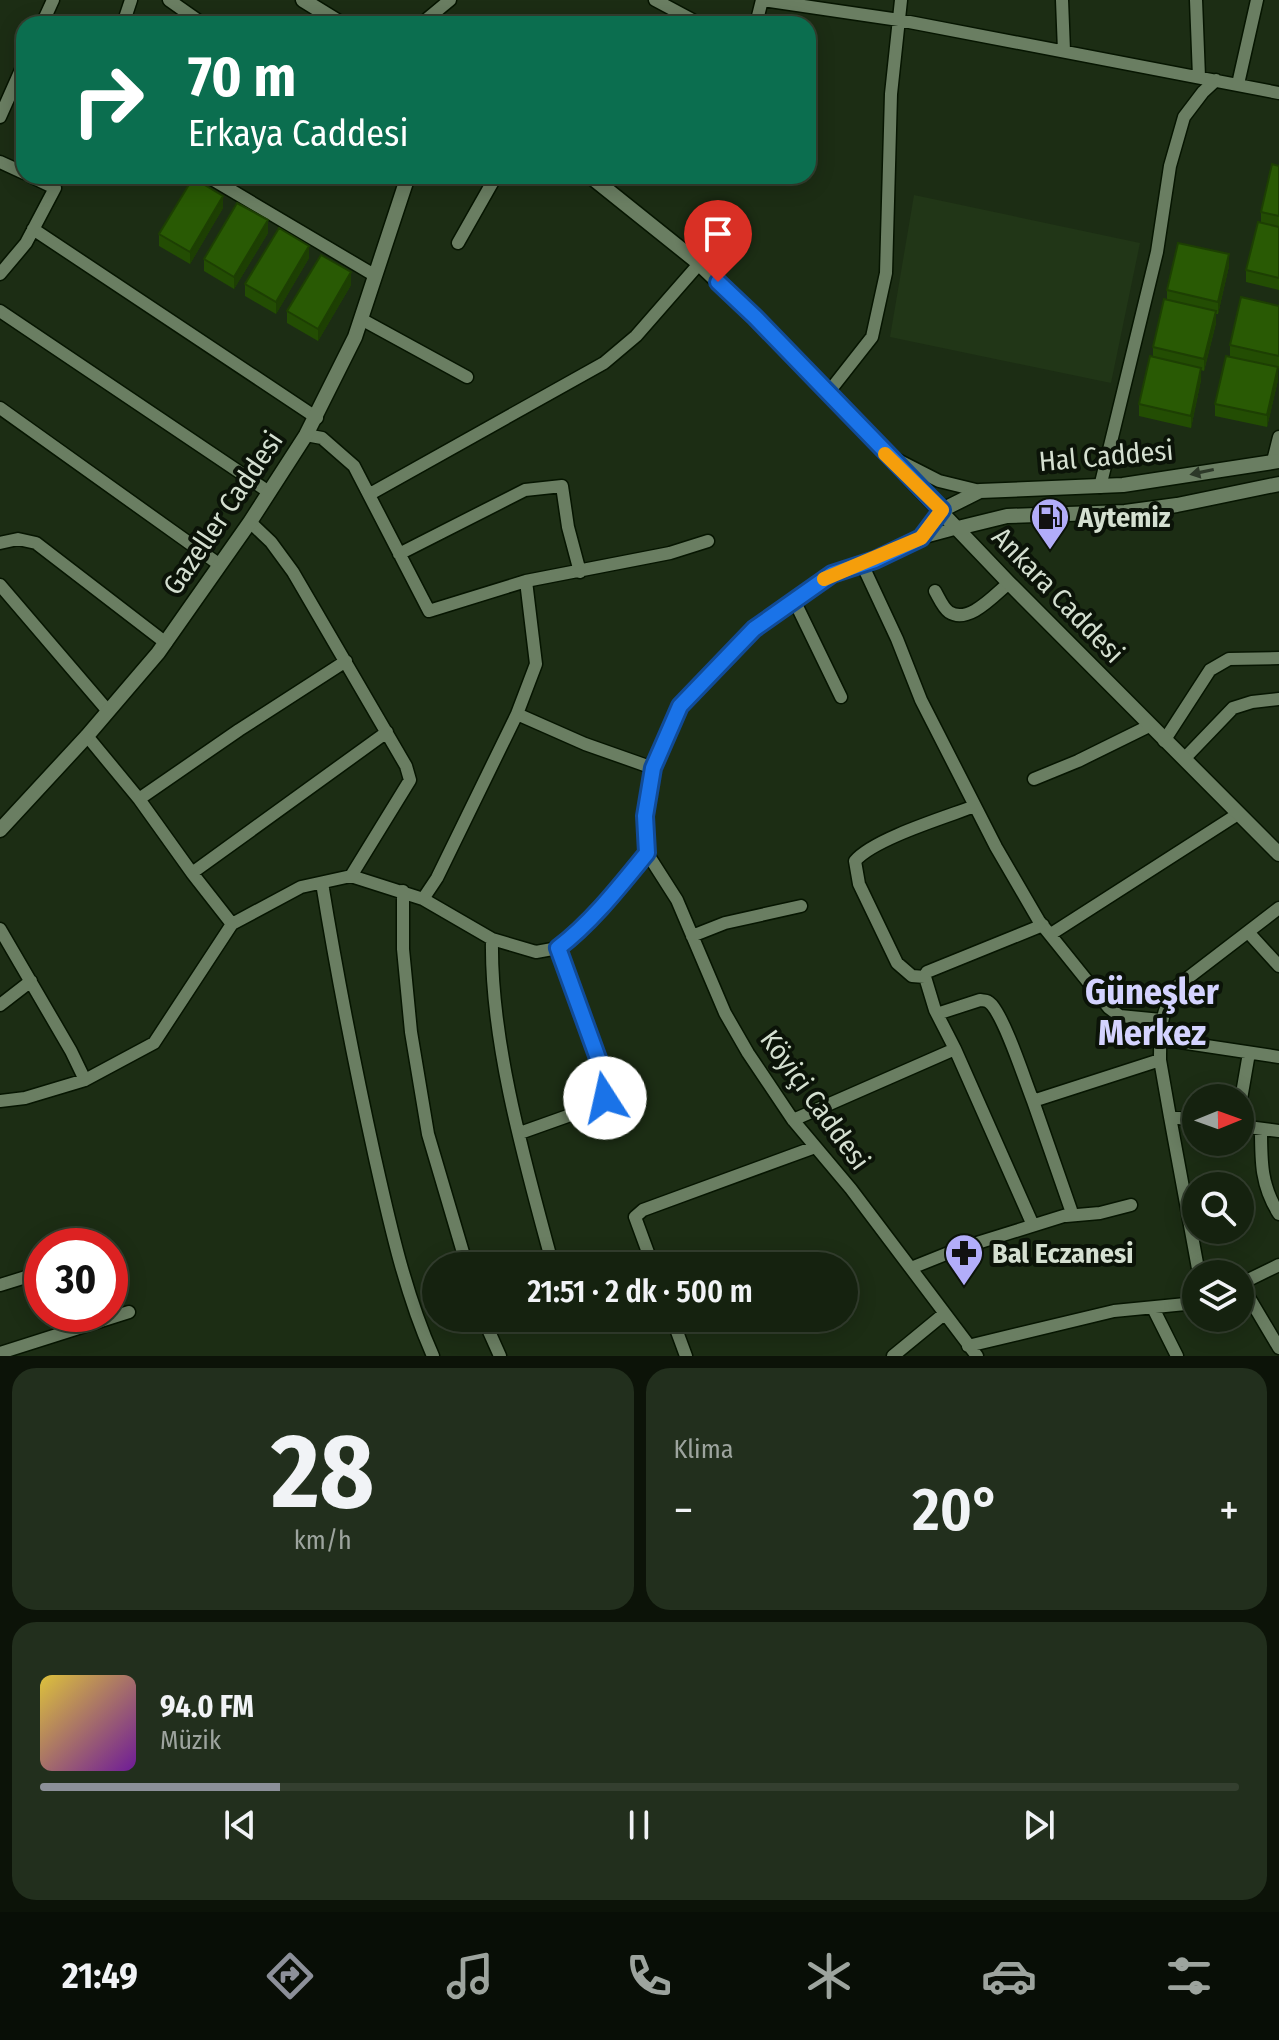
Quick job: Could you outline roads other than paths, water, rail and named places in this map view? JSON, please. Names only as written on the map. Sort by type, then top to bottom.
[{"type":"street","points":[[169,0],[192,16]]},
{"type":"street","points":[[303,0],[329,16]]},
{"type":"street","points":[[432,16],[450,0]]},
{"type":"street","points":[[655,0],[685,16]]},
{"type":"street","points":[[762,0],[899,20],[1279,93]]},
{"type":"street","points":[[828,393],[872,337],[886,273],[891,94],[901,0]]},
{"type":"street","points":[[1062,0],[1064,51]]},
{"type":"street","points":[[1196,0],[1199,77]]},
{"type":"street","points":[[1238,84],[1257,0]]},
{"type":"street","points":[[1100,487],[1157,252],[1170,166],[1180,129],[1184,117],[1216,80]]},
{"type":"street","points":[[0,117],[16,81]]},
{"type":"street","points":[[0,274],[26,243],[56,184]]},
{"type":"street","points":[[220,184],[374,275]]},
{"type":"street","name":"Gazeller Caddesi","points":[[1,826],[87,736],[166,643],[317,418],[361,319],[405,184]]},
{"type":"street","points":[[458,243],[491,184]]},
{"type":"street","name":"Ankara Caddesi","points":[[601,184],[640,213],[755,317],[1009,583],[1279,854]]},
{"type":"street","points":[[33,229],[317,418]]},
{"type":"street","points":[[370,494],[604,363],[636,336],[699,264]]},
{"type":"street","points":[[0,311],[269,492]]},
{"type":"street","points":[[361,319],[467,377]]},
{"type":"street","points":[[0,408],[220,565]]},
{"type":"street","points":[[306,435],[322,438],[354,466],[429,611],[526,581],[670,553],[708,541]]},
{"type":"street","points":[[1276,461],[1279,437]]},
{"type":"street","points":[[883,452],[939,481],[980,491]]},
{"type":"street","name":"Hal Caddesi","points":[[942,510],[980,491],[1100,487],[1173,479],[1276,461]]},
{"type":"street","name":"Hal Caddesi","points":[[958,528],[1007,516],[1059,516],[1151,508],[1279,484]]},
{"type":"street","points":[[399,554],[525,490],[562,486],[568,527],[580,572]]},
{"type":"street","points":[[921,538],[942,510]]},
{"type":"street","points":[[250,522],[271,542],[293,572],[387,732],[406,766],[410,780],[351,876]]},
{"type":"street","points":[[0,1101],[25,1098],[85,1080],[154,1043],[232,924],[301,887],[351,876],[423,899],[492,939],[536,952],[558,948],[612,896],[647,853],[645,816],[653,768],[680,706],[754,629],[832,574],[921,538],[958,528]]},
{"type":"street","points":[[0,543],[18,539],[36,543],[166,643]]},
{"type":"street","points":[[862,564],[921,700],[975,806],[1047,930],[1109,1008],[1120,1016],[1161,1020]]},
{"type":"street","points":[[423,899],[437,878],[517,714],[536,664],[526,581]]},
{"type":"street","points":[[935,591],[947,610],[954,614],[972,613],[1009,583]]},
{"type":"street","points":[[0,585],[108,711]]},
{"type":"street","points":[[794,600],[841,697]]},
{"type":"street","points":[[1164,741],[1210,670],[1229,659],[1279,658]]},
{"type":"street","points":[[139,799],[346,661]]},
{"type":"street","points":[[1184,759],[1233,708],[1279,699]]},
{"type":"street","points":[[517,714],[585,744],[653,768]]},
{"type":"street","points":[[1034,779],[1149,726]]},
{"type":"street","points":[[192,873],[387,732]]},
{"type":"street","points":[[87,736],[139,799],[232,924]]},
{"type":"street","points":[[925,977],[912,976],[897,963],[859,884],[855,861],[860,855],[896,837],[975,806]]},
{"type":"street","points":[[1032,1223],[937,1014],[925,977],[927,972],[1047,930],[1238,814]]},
{"type":"street","name":"Köyiçi Caddesi","points":[[647,853],[677,900],[725,1013],[793,1120],[851,1189],[972,1351]]},
{"type":"street","points":[[322,883],[362,1098],[391,1231],[422,1331],[433,1356]]},
{"type":"street","points":[[403,891],[403,949],[411,1032],[428,1134],[463,1252]]},
{"type":"street","points":[[692,936],[725,923],[801,906]]},
{"type":"street","points":[[1196,1260],[1160,1060],[1161,1020],[1176,987],[1279,908]]},
{"type":"street","points":[[0,929],[85,1080]]},
{"type":"street","points":[[1248,932],[1279,966]]},
{"type":"street","points":[[492,939],[492,974],[509,1084],[550,1252]]},
{"type":"street","points":[[520,1133],[593,1107],[605,1098],[608,1090],[558,948]]},
{"type":"street","points":[[0,1005],[31,981]]},
{"type":"street","points":[[937,1014],[980,1000],[987,1001],[993,1007],[1033,1101],[1071,1210],[1066,1216]]},
{"type":"street","points":[[1160,1039],[1279,1057]]},
{"type":"street","points":[[793,1120],[955,1049]]},
{"type":"street","points":[[1244,1084],[1249,1053]]},
{"type":"street","points":[[1033,1101],[1160,1060]]},
{"type":"street","points":[[1170,1117],[1182,1118]]},
{"type":"street","points":[[1254,1128],[1279,1131]]},
{"type":"street","points":[[1261,1129],[1261,1160],[1267,1196],[1279,1214]]},
{"type":"street","points":[[648,1252],[635,1217],[643,1210],[815,1147]]},
{"type":"street","points":[[911,1268],[1032,1223],[1131,1205]]},
{"type":"street","points":[[1254,1278],[1279,1265]]},
{"type":"street","points":[[0,1285],[24,1278]]},
{"type":"street","points":[[972,1351],[1114,1311],[1182,1305]]},
{"type":"street","points":[[1254,1306],[1279,1348]]},
{"type":"street","points":[[1153,1308],[1177,1356]]},
{"type":"street","points":[[0,1353],[129,1312]]},
{"type":"street","points":[[893,1356],[944,1314]]},
{"type":"street","points":[[489,1332],[500,1356]]},
{"type":"street","points":[[677,1332],[686,1356]]},
{"type":"place","name":"Aytemiz","points":[[1050,551]]},
{"type":"place","name":"Bal Eczanesi","points":[[964,1287]]},
{"type":"district","name":"Güneşler Merkez","points":[[1152,1012]]}]
